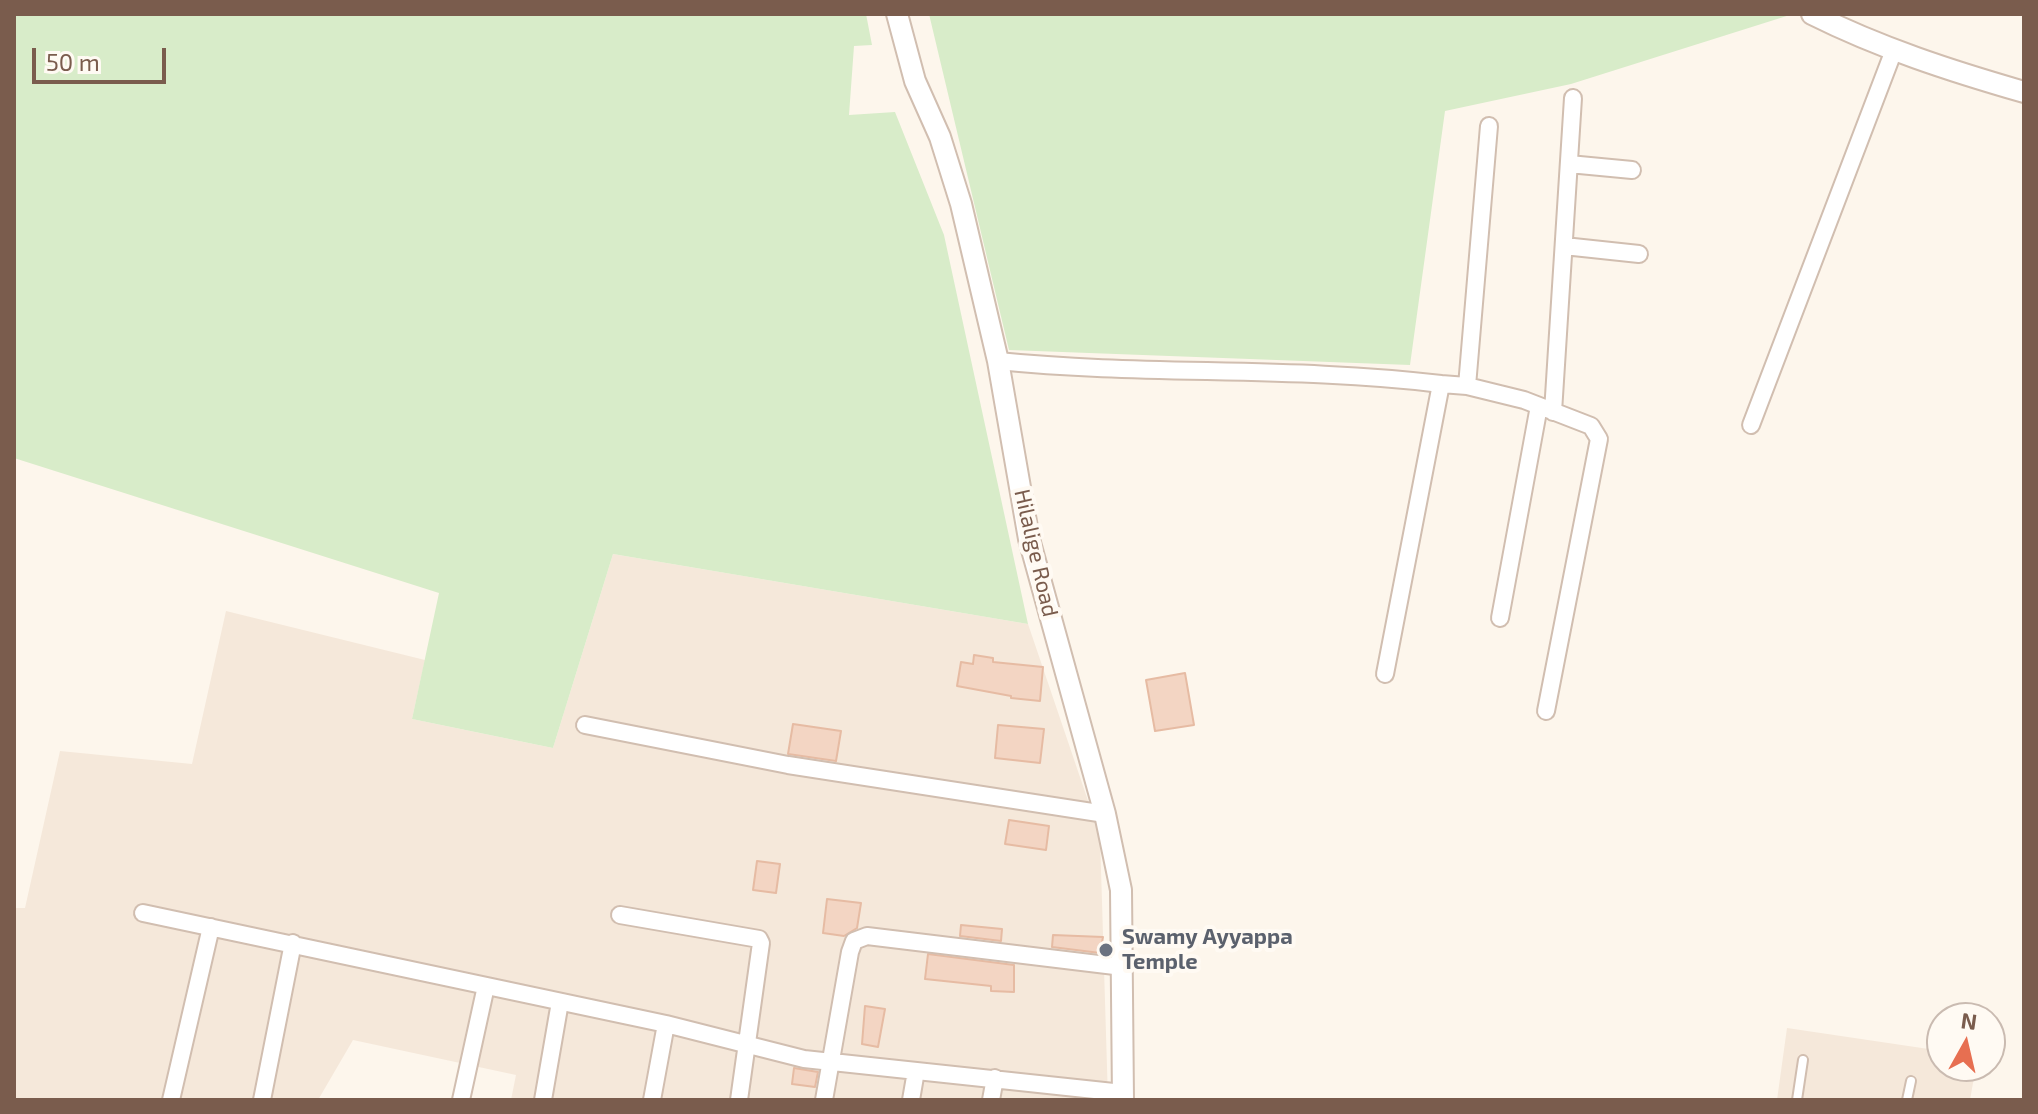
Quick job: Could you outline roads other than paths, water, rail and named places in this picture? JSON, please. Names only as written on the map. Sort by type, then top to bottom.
[{"type":"street","name":"Hilalige Road","points":[[897,14],[915,81],[940,137],[961,204],[998,361],[1029,539],[1105,814],[1121,890],[1123,1097]]},
{"type":"street","points":[[1812,14],[1856,35],[1948,70],[2024,92]]},
{"type":"street","points":[[1751,425],[1894,50]]},
{"type":"street","points":[[1500,618],[1546,409],[1564,246],[1573,98]]},
{"type":"street","points":[[1467,386],[1489,126]]},
{"type":"street","points":[[1569,164],[1632,170]]},
{"type":"street","points":[[1564,246],[1639,254]]},
{"type":"street","points":[[998,361],[1052,367],[1379,377],[1467,386],[1591,426],[1599,439],[1546,711]]},
{"type":"street","points":[[1385,674],[1441,384]]},
{"type":"street","points":[[585,725],[788,765],[1105,814]]},
{"type":"street","points":[[143,913],[666,1024],[804,1059],[995,1078],[1123,1097]]},
{"type":"street","points":[[620,915],[759,939],[762,949],[739,1100]]},
{"type":"street","points":[[171,1100],[211,927]]},
{"type":"street","points":[[824,1100],[854,941],[867,936],[1123,967]]},
{"type":"street","points":[[262,1100],[293,943]]},
{"type":"street","points":[[461,1100],[486,986]]},
{"type":"street","points":[[543,1100],[560,1002]]},
{"type":"street","points":[[652,1100],[666,1024]]},
{"type":"street","points":[[911,1100],[916,1071]]},
{"type":"street","points":[[991,1100],[995,1078]]},
{"type":"lane","points":[[1797,1100],[1803,1060]]},
{"type":"lane","points":[[1907,1100],[1911,1081]]},
{"type":"place","name":"Swamy Ayyappa Temple","points":[[1106,950]]}]
